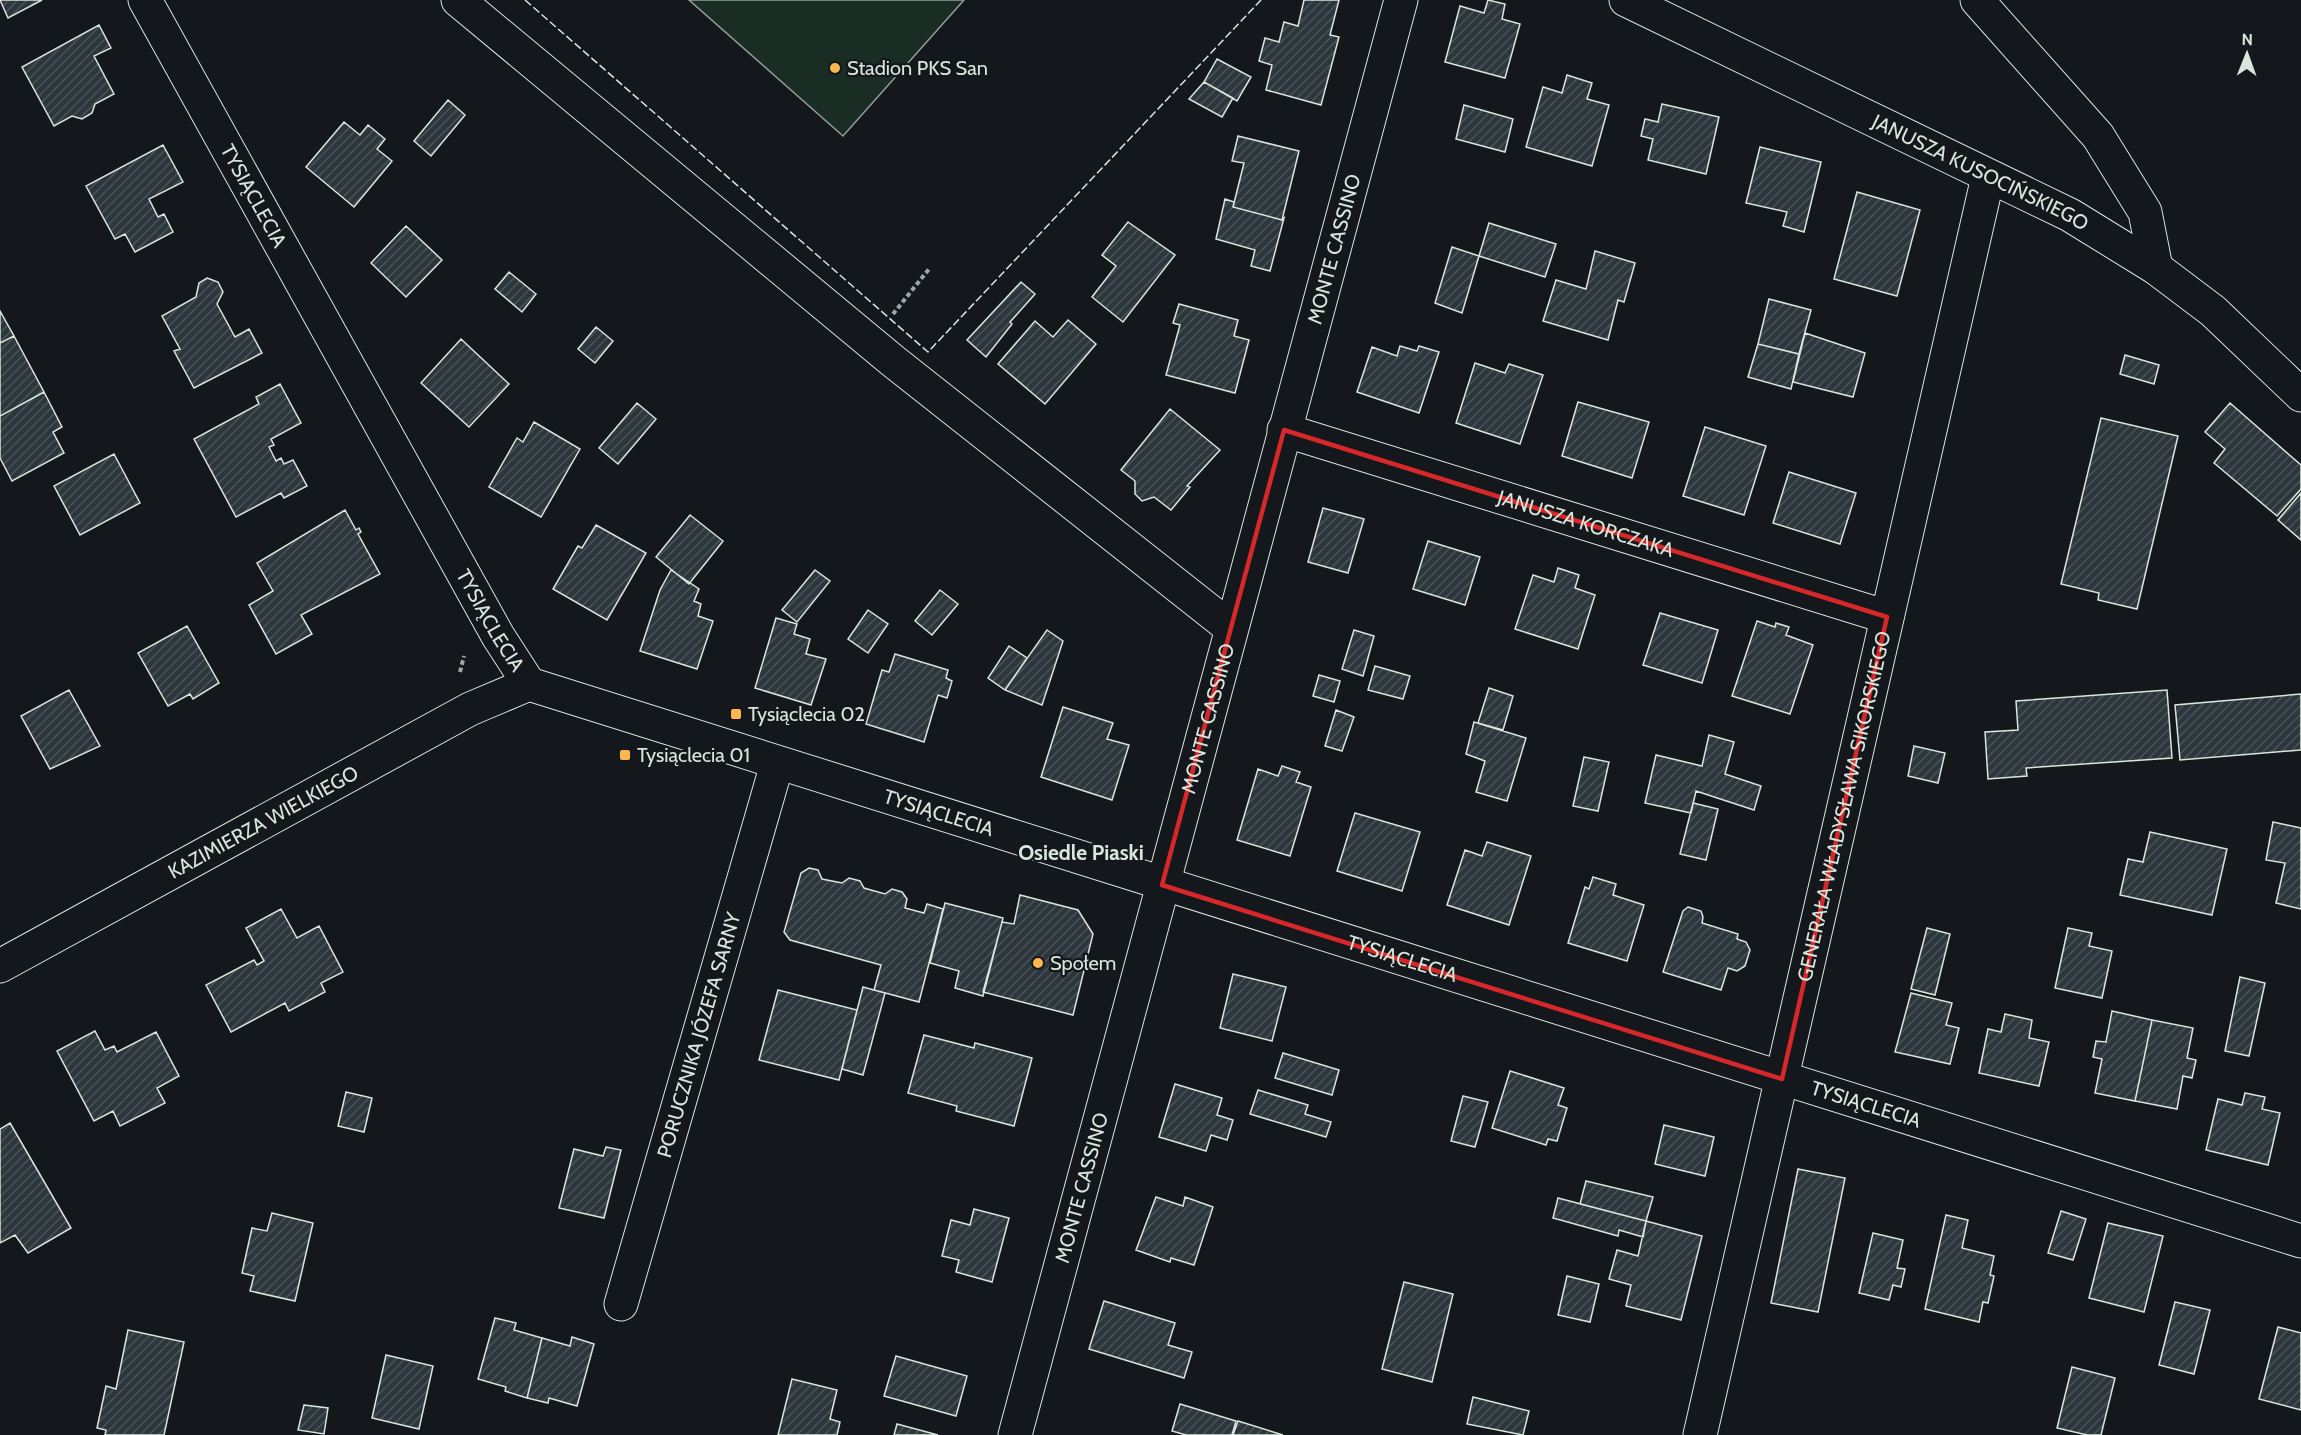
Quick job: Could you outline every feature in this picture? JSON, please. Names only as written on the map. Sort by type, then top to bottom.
[{"type":"street","name":"TYSIĄCLECIA","points":[[145,0],[498,636],[529,684],[777,764],[2301,1241]]},
{"type":"street","points":[[458,0],[869,342],[1231,628]]},
{"type":"street","name":"MONTE CASSINO","points":[[1015,1435],[1401,0]]},
{"type":"street","name":"JANUSZA KUSOCIŃSKIEGO","points":[[1626,0],[1988,177],[2070,214],[2156,268],[2213,311],[2301,395]]},
{"type":"street","points":[[1977,0],[2098,136],[2145,212],[2156,268]]},
{"type":"street","name":"GENERAŁA WŁADYSŁAWA SIKORSKIEGO","points":[[1700,1435],[1988,177]]},
{"type":"street","name":"JANUSZA KORCZAKA","points":[[1284,430],[1887,617]]},
{"type":"street","name":"KAZIMIERZA WIELKIEGO","points":[[0,966],[470,709],[529,684]]},
{"type":"street","name":"PORUCZNIKA JÓZEFA SARNY","points":[[621,1304],[777,764]]},
{"type":"path","points":[[869,342],[929,269]]},
{"type":"highlighted area","points":[[1284,430],[1887,617],[1782,1079],[1162,885]]},
{"type":"green space","name":"Stadion PKS San","points":[[689,0],[964,0],[843,136]]},
{"type":"building","points":[[0,0],[42,0],[8,18]]},
{"type":"building","points":[[1304,0],[1339,0],[1330,35],[1339,37],[1321,105],[1266,90],[1272,65],[1259,61],[1265,38],[1279,42],[1284,22],[1298,26]]},
{"type":"building","points":[[1488,0],[1505,4],[1502,19],[1520,24],[1505,78],[1445,62],[1460,6],[1484,13]]},
{"type":"building","points":[[99,25],[111,48],[94,56],[114,94],[95,104],[92,113],[82,119],[72,116],[54,126],[22,67]]},
{"type":"building","points":[[1217,59],[1251,77],[1237,101],[1204,82]]},
{"type":"building","points":[[1567,75],[1592,83],[1587,99],[1609,105],[1592,166],[1526,147],[1543,87],[1562,93]]},
{"type":"building","points":[[1204,82],[1233,98],[1222,117],[1189,99]]},
{"type":"building","points":[[448,100],[465,115],[431,156],[414,141]]},
{"type":"building","points":[[1662,104],[1719,117],[1706,174],[1648,160],[1653,139],[1641,136],[1645,119],[1658,122]]},
{"type":"building","points":[[1464,105],[1513,119],[1505,152],[1456,139]]},
{"type":"building","points":[[344,122],[360,135],[368,125],[385,139],[377,149],[392,161],[354,207],[306,167]]},
{"type":"building","points":[[1238,136],[1299,151],[1282,220],[1233,207],[1244,163],[1232,161]]},
{"type":"building","points":[[163,145],[183,182],[149,199],[158,217],[164,214],[173,232],[135,252],[125,234],[115,239],[86,186]]},
{"type":"building","points":[[1760,147],[1821,162],[1804,232],[1783,226],[1787,212],[1746,203]]},
{"type":"building","points":[[1857,192],[1920,210],[1897,296],[1834,279]]},
{"type":"building","points":[[1225,199],[1234,202],[1233,207],[1282,220],[1284,218],[1270,271],[1251,266],[1255,250],[1216,239]]},
{"type":"building","points":[[1128,222],[1175,255],[1123,322],[1092,297],[1116,266],[1102,255]]},
{"type":"building","points":[[1489,223],[1556,244],[1545,277],[1479,256]]},
{"type":"building","points":[[406,226],[442,260],[406,297],[371,263]]},
{"type":"building","points":[[1452,247],[1479,256],[1462,313],[1435,303]]},
{"type":"building","points":[[1595,251],[1635,263],[1624,302],[1618,300],[1608,340],[1543,321],[1556,280],[1586,289]]},
{"type":"building","points":[[509,272],[536,294],[522,312],[495,289]]},
{"type":"building","points":[[207,278],[218,282],[223,292],[217,304],[235,337],[249,329],[262,353],[194,388],[174,351],[180,349],[162,316],[196,297],[199,283]]},
{"type":"building","points":[[1021,282],[1035,294],[1010,322],[1012,324],[986,357],[967,340]]},
{"type":"building","points":[[1769,299],[1811,310],[1799,354],[1758,344]]},
{"type":"building","points":[[1179,304],[1238,320],[1234,336],[1249,340],[1235,393],[1166,375],[1180,325],[1173,323]]},
{"type":"building","points":[[0,311],[14,336],[0,343]]},
{"type":"building","points":[[1068,320],[1096,344],[1045,404],[998,364],[1035,321],[1053,337]]},
{"type":"building","points":[[596,327],[613,341],[595,363],[578,349]]},
{"type":"building","points":[[1805,333],[1865,353],[1853,397],[1793,382]]},
{"type":"building","points":[[14,336],[44,392],[0,416],[0,343]]},
{"type":"building","points":[[461,339],[509,384],[469,427],[421,383]]},
{"type":"building","points":[[1758,344],[1799,354],[1791,389],[1748,377]]},
{"type":"building","points":[[1400,346],[1417,351],[1419,346],[1439,352],[1419,413],[1357,392],[1372,347],[1397,356]]},
{"type":"building","points":[[2125,355],[2159,365],[2154,384],[2120,374]]},
{"type":"building","points":[[1475,363],[1505,373],[1509,364],[1543,375],[1520,444],[1456,423]]},
{"type":"building","points":[[280,384],[301,423],[271,439],[274,445],[269,447],[276,461],[281,458],[284,464],[293,460],[307,486],[284,498],[281,493],[236,517],[194,439],[259,404],[256,397]]},
{"type":"building","points":[[44,392],[62,427],[53,432],[64,453],[12,481],[0,458],[0,416]]},
{"type":"building","points":[[1578,402],[1649,422],[1632,478],[1562,456]]},
{"type":"building","points":[[637,403],[656,419],[618,464],[599,448]]},
{"type":"building","points":[[2230,403],[2301,465],[2301,489],[2277,516],[2214,463],[2225,449],[2205,432]]},
{"type":"building","points":[[1170,409],[1220,450],[1187,486],[1190,487],[1171,510],[1154,497],[1142,501],[1135,494],[1135,481],[1121,470]]},
{"type":"building","points":[[2101,418],[2178,436],[2137,609],[2098,600],[2099,593],[2061,584]]},
{"type":"building","points":[[534,422],[580,449],[541,517],[489,487],[517,438],[523,442]]},
{"type":"building","points":[[1705,427],[1766,446],[1744,515],[1683,496]]},
{"type":"building","points":[[114,454],[140,503],[80,535],[54,486]]},
{"type":"building","points":[[1789,472],[1856,493],[1840,544],[1773,523]]},
{"type":"building","points":[[2301,493],[2301,540],[2278,520]]},
{"type":"building","points":[[1323,508],[1364,519],[1348,573],[1308,562]]},
{"type":"building","points":[[345,510],[356,530],[359,528],[361,532],[358,534],[380,574],[301,615],[312,634],[276,654],[249,605],[273,591],[257,563]]},
{"type":"building","points":[[690,515],[723,541],[689,584],[656,557]]},
{"type":"building","points":[[596,525],[646,553],[607,620],[553,589],[578,546],[582,548]]},
{"type":"building","points":[[1428,541],[1480,557],[1465,605],[1413,589]]},
{"type":"building","points":[[1558,568],[1579,575],[1575,588],[1595,595],[1578,649],[1515,629],[1533,575],[1554,582]]},
{"type":"building","points":[[671,570],[699,589],[694,601],[701,604],[698,616],[713,621],[697,669],[640,651],[660,590]]},
{"type":"building","points":[[815,570],[830,581],[797,622],[782,610]]},
{"type":"building","points":[[940,590],[958,604],[932,635],[915,621]]},
{"type":"building","points":[[868,610],[888,624],[868,653],[848,639]]},
{"type":"building","points":[[1660,613],[1718,630],[1702,683],[1643,665]]},
{"type":"building","points":[[776,618],[797,624],[794,634],[810,639],[806,654],[826,659],[811,705],[755,688]]},
{"type":"building","points":[[1757,621],[1775,627],[1776,623],[1789,627],[1786,635],[1813,645],[1790,714],[1732,696]]},
{"type":"building","points":[[187,626],[219,683],[193,699],[190,694],[168,706],[138,653]]},
{"type":"building","points":[[1047,630],[1063,641],[1042,705],[1005,690]]},
{"type":"building","points":[[1354,630],[1374,636],[1363,676],[1342,669]]},
{"type":"building","points":[[1009,646],[1027,658],[1005,690],[988,678]]},
{"type":"building","points":[[895,654],[948,670],[946,678],[952,681],[947,698],[938,695],[924,742],[866,724],[882,670],[889,672]]},
{"type":"building","points":[[1375,666],[1410,676],[1403,699],[1368,690]]},
{"type":"building","points":[[1319,675],[1340,681],[1334,702],[1313,696]]},
{"type":"building","points":[[1489,688],[1513,696],[1503,730],[1478,723]]},
{"type":"building","points":[[69,690],[100,746],[50,769],[21,716]]},
{"type":"building","points":[[2167,690],[2172,758],[2026,768],[2027,776],[1988,779],[1985,732],[2018,730],[2016,701]]},
{"type":"building","points":[[2301,694],[2301,750],[2180,760],[2175,705]]},
{"type":"building","points":[[1063,707],[1113,723],[1107,739],[1129,745],[1112,800],[1041,777]]},
{"type":"building","points":[[1336,710],[1354,717],[1342,751],[1325,746]]},
{"type":"building","points":[[1474,722],[1526,738],[1507,801],[1476,792],[1485,761],[1466,754]]},
{"type":"building","points":[[1709,735],[1734,742],[1725,774],[1761,786],[1754,810],[1696,791],[1691,813],[1645,803],[1656,755],[1702,766]]},
{"type":"building","points":[[1914,746],[1945,753],[1938,783],[1908,776]]},
{"type":"building","points":[[1584,757],[1609,762],[1598,811],[1573,806]]},
{"type":"building","points":[[1282,766],[1300,772],[1296,782],[1311,787],[1290,856],[1237,840],[1258,769],[1278,776]]},
{"type":"building","points":[[1693,803],[1718,809],[1706,860],[1680,854]]},
{"type":"building","points":[[1355,813],[1420,832],[1402,891],[1337,871]]},
{"type":"building","points":[[2273,822],[2301,828],[2301,909],[2276,903],[2285,863],[2266,860]]},
{"type":"building","points":[[2150,832],[2227,849],[2212,915],[2120,895],[2128,859],[2143,862]]},
{"type":"building","points":[[1487,842],[1531,856],[1509,925],[1447,905],[1465,850],[1482,856]]},
{"type":"building","points":[[809,868],[818,870],[822,879],[842,883],[849,878],[860,881],[864,888],[885,894],[892,889],[902,892],[907,899],[905,908],[924,913],[927,904],[943,909],[919,1002],[874,990],[881,965],[790,940],[784,932],[801,873]]},
{"type":"building","points":[[1593,877],[1616,884],[1613,895],[1644,905],[1627,961],[1568,943],[1585,887],[1589,889]]},
{"type":"building","name":"Społem","points":[[1020,895],[1078,910],[1093,934],[1073,1015],[983,992],[1002,922],[1014,924]]},
{"type":"building","points":[[945,903],[1003,918],[983,996],[955,988],[959,971],[930,963]]},
{"type":"building","points":[[1688,907],[1701,911],[1702,923],[1738,934],[1737,939],[1746,942],[1750,950],[1745,966],[1737,971],[1728,968],[1721,990],[1663,972],[1683,911]]},
{"type":"building","points":[[281,909],[297,938],[319,926],[343,972],[321,983],[325,992],[289,1011],[285,1003],[231,1032],[206,985],[254,960],[257,965],[264,961],[246,928]]},
{"type":"building","points":[[1927,928],[1950,934],[1935,995],[1911,989]]},
{"type":"building","points":[[2068,928],[2092,933],[2089,946],[2112,951],[2102,998],[2055,988]]},
{"type":"building","points":[[1233,974],[1286,987],[1272,1041],[1220,1028]]},
{"type":"building","points":[[2240,977],[2265,983],[2249,1056],[2225,1051]]},
{"type":"building","points":[[863,987],[885,993],[863,1075],[842,1069]]},
{"type":"building","points":[[778,990],[857,1010],[839,1080],[759,1060]]},
{"type":"building","points":[[1911,993],[1952,1003],[1946,1025],[1959,1028],[1950,1064],[1895,1052]]},
{"type":"building","points":[[2112,1011],[2152,1020],[2135,1101],[2095,1093],[2102,1059],[2093,1057],[2096,1041],[2106,1042]]},
{"type":"building","points":[[2005,1014],[2032,1020],[2029,1038],[2049,1042],[2039,1086],[1979,1073],[1988,1029],[2001,1032]]},
{"type":"building","points":[[2152,1020],[2193,1028],[2187,1058],[2196,1060],[2192,1078],[2183,1076],[2177,1109],[2135,1101]]},
{"type":"building","points":[[95,1031],[105,1050],[114,1046],[117,1052],[156,1032],[179,1076],[157,1088],[165,1103],[120,1126],[113,1111],[94,1121],[57,1051]]},
{"type":"building","points":[[924,1035],[974,1048],[975,1043],[1032,1058],[1014,1126],[956,1111],[957,1106],[908,1093]]},
{"type":"building","points":[[1283,1053],[1339,1070],[1332,1095],[1275,1078]]},
{"type":"building","points":[[1510,1071],[1564,1088],[1558,1105],[1567,1108],[1557,1141],[1548,1139],[1546,1145],[1492,1128]]},
{"type":"building","points":[[1175,1084],[1222,1098],[1217,1115],[1233,1120],[1227,1140],[1211,1135],[1206,1151],[1159,1137]]},
{"type":"building","points":[[1258,1090],[1308,1105],[1305,1114],[1331,1122],[1326,1137],[1250,1114]]},
{"type":"building","points":[[346,1092],[372,1098],[364,1132],[338,1126]]},
{"type":"building","points":[[2245,1093],[2265,1097],[2262,1109],[2280,1113],[2268,1165],[2206,1150],[2218,1099],[2242,1105]]},
{"type":"building","points":[[1463,1096],[1488,1102],[1475,1147],[1451,1141]]},
{"type":"building","points":[[10,1123],[71,1228],[28,1253],[15,1235],[0,1243],[0,1129]]},
{"type":"building","points":[[1664,1125],[1714,1137],[1705,1176],[1655,1164]]},
{"type":"building","points":[[606,1147],[621,1150],[604,1218],[559,1208],[574,1149],[603,1156]]},
{"type":"building","points":[[1798,1169],[1845,1178],[1818,1312],[1771,1303]]},
{"type":"building","points":[[1586,1181],[1653,1197],[1646,1221],[1580,1204]]},
{"type":"building","points":[[1156,1197],[1183,1206],[1185,1197],[1213,1207],[1194,1265],[1171,1258],[1170,1262],[1136,1250]]},
{"type":"building","points":[[1558,1198],[1646,1221],[1643,1237],[1619,1230],[1618,1236],[1553,1218]]},
{"type":"building","points":[[974,1209],[1009,1218],[992,1282],[956,1272],[959,1260],[942,1256],[951,1220],[970,1225]]},
{"type":"building","points":[[2061,1211],[2086,1219],[2073,1260],[2048,1253]]},
{"type":"building","points":[[272,1213],[313,1223],[295,1301],[250,1291],[254,1276],[242,1273],[252,1228],[267,1231]]},
{"type":"building","points":[[1946,1215],[1968,1220],[1962,1248],[1994,1256],[1990,1275],[1994,1276],[1988,1303],[1983,1302],[1979,1322],[1925,1309]]},
{"type":"building","points":[[1646,1221],[1702,1236],[1681,1320],[1626,1306],[1631,1285],[1609,1279],[1617,1250],[1638,1256]]},
{"type":"building","points":[[2108,1223],[2163,1236],[2144,1312],[2089,1298]]},
{"type":"building","points":[[1873,1233],[1903,1240],[1897,1268],[1905,1269],[1901,1287],[1893,1285],[1889,1300],[1859,1293]]},
{"type":"building","points":[[1567,1276],[1599,1284],[1590,1322],[1558,1315]]},
{"type":"building","points":[[1404,1282],[1453,1294],[1432,1382],[1382,1369]]},
{"type":"building","points":[[1104,1301],[1175,1323],[1168,1345],[1192,1352],[1184,1378],[1089,1349]]},
{"type":"building","points":[[2175,1302],[2210,1310],[2194,1374],[2159,1365]]},
{"type":"building","points":[[495,1318],[516,1323],[514,1330],[542,1338],[527,1398],[505,1391],[506,1387],[478,1379]]},
{"type":"building","points":[[2278,1327],[2301,1333],[2301,1410],[2259,1399]]},
{"type":"building","points":[[128,1330],[184,1342],[164,1435],[105,1435],[106,1430],[97,1428],[106,1386],[116,1389]]},
{"type":"building","points":[[572,1337],[594,1344],[577,1406],[549,1398],[548,1403],[527,1398],[542,1338],[570,1346]]},
{"type":"building","points":[[386,1355],[433,1366],[419,1429],[372,1418]]},
{"type":"building","points":[[896,1356],[967,1376],[956,1416],[884,1396]]},
{"type":"building","points":[[2072,1367],[2115,1378],[2101,1435],[2087,1435],[2057,1428]]},
{"type":"building","points":[[792,1379],[837,1390],[830,1419],[840,1422],[837,1435],[778,1435]]},
{"type":"building","points":[[1473,1397],[1529,1411],[1523,1435],[1467,1424]]},
{"type":"building","points":[[1180,1404],[1236,1421],[1232,1435],[1186,1435],[1172,1431]]},
{"type":"building","points":[[304,1405],[328,1408],[324,1434],[298,1430]]},
{"type":"building","points":[[1238,1421],[1283,1435],[1233,1435]]},
{"type":"building","points":[[897,1424],[938,1435],[894,1435]]},
{"type":"fence","points":[[525,0],[928,352],[1261,0]]},
{"type":"place","name":"Stadion PKS San","points":[[835,68]]},
{"type":"place","name":"Tysiąclecia 02","points":[[736,714]]},
{"type":"place","name":"Tysiąclecia 01","points":[[625,755]]},
{"type":"place","name":"Społem","points":[[1038,963]]},
{"type":"district","name":"Osiedle Piaski","points":[[1081,853]]}]
